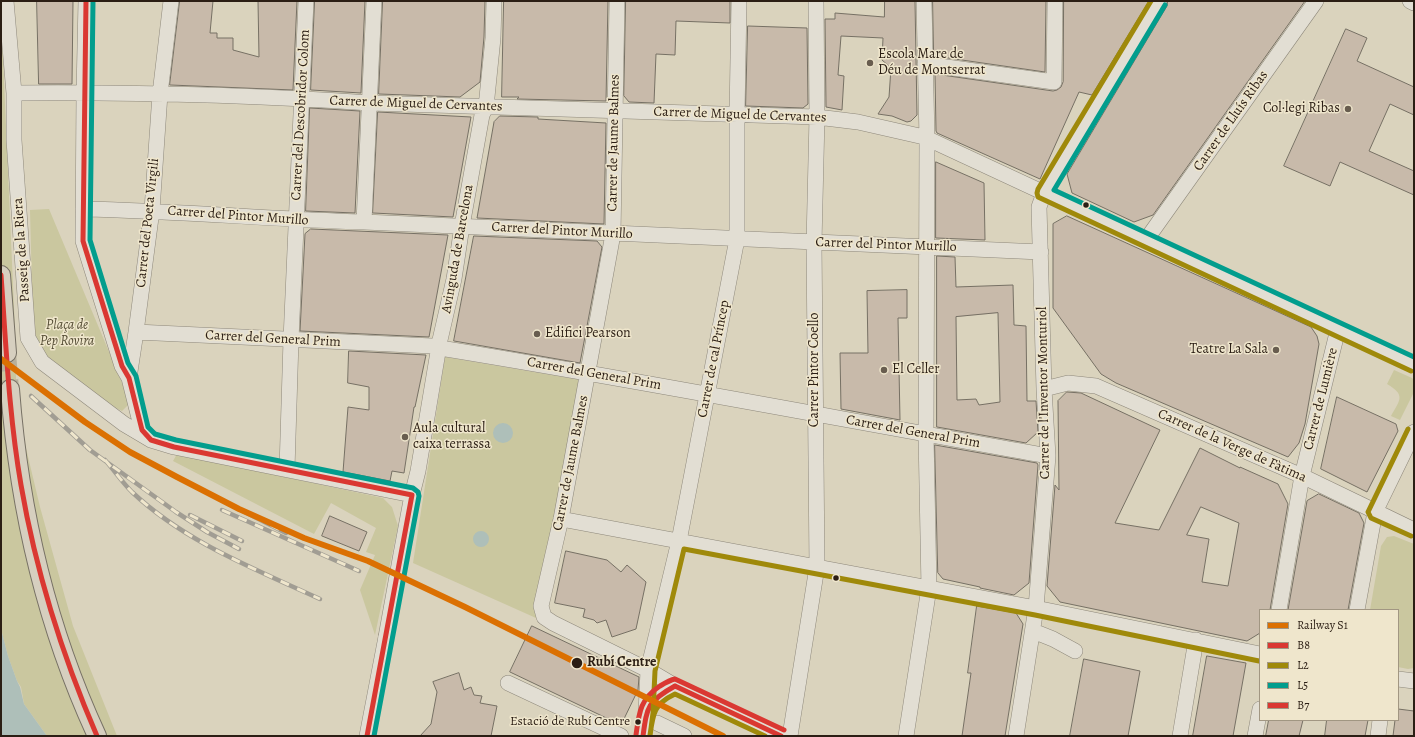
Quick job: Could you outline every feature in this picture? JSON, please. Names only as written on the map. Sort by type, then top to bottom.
[{"type":"main road","points":[[1,275],[7,353]]},
{"type":"main road","points":[[10,389],[15,448],[24,504],[42,581],[79,696],[97,736]]},
{"type":"street","name":"Passeig de la Riera","points":[[6,1],[14,93],[14,140],[28,338],[42,362],[127,426],[151,440],[174,447],[412,495]]},
{"type":"street","points":[[86,1],[83,241],[122,366],[129,378]]},
{"type":"street","name":"Carrer del Poeta Virgili","points":[[151,440],[142,430],[129,378],[152,210],[160,94],[171,1]]},
{"type":"street","name":"Carrer del Descobridor Colom","points":[[287,469],[291,340],[306,1]]},
{"type":"street","points":[[364,222],[374,1]]},
{"type":"street","name":"Avinguda de Barcelona","points":[[367,736],[412,495],[418,471],[440,348],[440,340],[454,279],[482,115],[486,107],[494,1]]},
{"type":"street","name":"Carrer de Jaume Balmes","points":[[617,1],[613,234],[562,519],[542,606],[544,618],[648,670]]},
{"type":"street","name":"Carrer de cal Príncep","points":[[643,736],[646,713],[648,670],[679,541],[737,239],[739,1]]},
{"type":"street","name":"Carrer Pintor Coello","points":[[790,736],[817,567],[814,243],[817,117],[816,1]]},
{"type":"street","points":[[906,736],[929,588],[926,434],[927,138],[924,1]]},
{"type":"street","points":[[925,64],[1054,82],[1055,1]]},
{"type":"street","name":"Carrer de l'Inventor Monturiol","points":[[1016,736],[1036,608],[1048,456],[1044,389],[1039,206],[1044,193],[1159,1]]},
{"type":"street","name":"Carrer de Lluís Ribas","points":[[1146,240],[1316,1]]},
{"type":"street","points":[[1410,1],[1414,3]]},
{"type":"street","name":"Carrer de Miguel de Cervantes","points":[[14,93],[84,92],[160,94],[370,103],[615,110],[737,116],[817,117],[858,122],[927,138],[1414,365]]},
{"type":"street","name":"Carrer del Pintor Murillo","points":[[83,209],[152,210],[296,220],[1041,252]]},
{"type":"street","name":"Carrer de Lumière","points":[[1279,609],[1302,476],[1338,329]]},
{"type":"street","name":"Carrer del General Prim","points":[[136,332],[432,346],[589,372],[706,395],[1048,456]]},
{"type":"street","name":"Carrer de la Verge de Fàtima","points":[[1044,389],[1068,383],[1096,386],[1302,476],[1414,530]]},
{"type":"street","points":[[1357,609],[1375,512],[1414,432]]},
{"type":"street","points":[[562,519],[1036,608],[1259,654]]},
{"type":"street","points":[[1033,631],[1053,639],[1075,651]]},
{"type":"street","points":[[1180,736],[1196,640]]},
{"type":"street","points":[[648,670],[675,686],[781,736]]},
{"type":"street","points":[[1399,680],[1414,681]]},
{"type":"street","points":[[508,683],[621,736]]},
{"type":"street","points":[[646,713],[650,704],[659,694],[675,686]]},
{"type":"street","points":[[1254,736],[1259,714]]},
{"type":"street","points":[[1378,736],[1380,721]]},
{"type":"street","points":[[657,723],[684,736]]},
{"type":"green space","points":[[1,14],[16,353],[16,406],[40,507],[73,626],[117,736],[47,736],[24,704],[21,687],[17,681],[8,656],[1,629]]},
{"type":"green space","name":"Plaça de Pep Rovira","points":[[49,209],[128,397],[128,405],[122,411],[111,406],[48,360],[36,339],[33,327],[30,210]]},
{"type":"green space","points":[[445,357],[581,380],[536,618],[413,563]]},
{"type":"green space","points":[[1394,370],[1414,380],[1414,392],[1400,420],[1391,416],[1399,402],[1399,395],[1397,391],[1387,384]]},
{"type":"green space","points":[[177,454],[383,498],[392,507],[398,526],[375,635],[360,590],[375,555],[366,552],[376,528],[331,503],[314,534],[173,461]]},
{"type":"green space","points":[[1394,536],[1414,544],[1414,668],[1408,669],[1399,667],[1399,609],[1370,609],[1381,546],[1387,537]]},
{"type":"shaded area","points":[[503,423],[510,426],[513,433],[510,440],[503,443],[496,440],[493,433],[496,426]]},
{"type":"shaded area","points":[[478,531],[484,531],[489,536],[487,545],[484,547],[478,547],[473,542],[473,536]]},
{"type":"shaded area","points":[[1,629],[8,656],[20,687],[24,704],[47,736],[1,736]]},
{"type":"building","points":[[37,1],[73,1],[72,84],[39,84]]},
{"type":"building","points":[[180,1],[213,1],[210,33],[217,33],[217,38],[233,38],[233,50],[259,57],[258,1],[297,1],[293,90],[170,85]]},
{"type":"building","points":[[315,1],[365,1],[361,93],[311,90]]},
{"type":"building","points":[[383,1],[485,1],[484,37],[480,82],[460,97],[379,94]]},
{"type":"building","points":[[504,1],[608,1],[606,101],[517,99],[519,97],[502,97]]},
{"type":"building","points":[[626,1],[730,1],[730,23],[676,21],[675,55],[656,54],[654,103],[629,102],[624,96]]},
{"type":"building","points":[[885,1],[915,1],[917,115],[911,121],[907,122],[892,116],[878,114],[889,97],[891,68],[882,60],[883,38],[841,36],[838,75],[844,76],[842,110],[826,107],[825,19],[835,19],[835,13],[884,17]]},
{"type":"building","points":[[933,1],[1046,1],[1045,72],[934,56]]},
{"type":"building","points":[[1064,1],[1149,1],[1092,95],[1079,92],[1040,179],[937,133],[935,74],[1053,91],[1061,87],[1063,82]]},
{"type":"building","points":[[1168,1],[1305,1],[1153,215],[1134,222],[1072,193],[1067,174],[1167,6]]},
{"type":"building","points":[[748,26],[807,28],[808,104],[803,108],[746,106]]},
{"type":"building","name":"Col·legi Ribas","points":[[1346,29],[1367,38],[1357,61],[1414,87],[1414,115],[1390,104],[1369,151],[1414,171],[1414,195],[1340,162],[1330,186],[1284,166]]},
{"type":"building","points":[[310,108],[360,111],[355,213],[306,211]]},
{"type":"building","points":[[378,112],[471,117],[453,217],[373,213]]},
{"type":"building","points":[[500,116],[538,117],[538,119],[606,123],[604,224],[477,218],[494,122]]},
{"type":"building","points":[[936,162],[984,183],[985,240],[936,238]]},
{"type":"building","points":[[1067,216],[1311,327],[1317,336],[1319,344],[1305,424],[1299,443],[1288,457],[1116,383],[1101,374],[1053,308],[1053,224]]},
{"type":"building","points":[[311,229],[448,235],[429,337],[300,331],[305,234]]},
{"type":"building","points":[[474,236],[597,241],[602,247],[580,363],[454,341]]},
{"type":"building","points":[[937,256],[955,257],[956,287],[1013,285],[1014,325],[1026,326],[1027,401],[1036,401],[1038,432],[1026,443],[937,427]],"holes":[[[998,313],[1000,402],[979,405],[976,399],[957,400],[956,317]]]},
{"type":"building","points":[[907,290],[907,318],[898,318],[900,420],[841,409],[840,353],[868,353],[867,291]]},
{"type":"building","points":[[349,351],[426,355],[414,407],[404,473],[392,471],[390,481],[343,472],[348,407],[369,410],[369,387],[348,383]]},
{"type":"building","points":[[1067,392],[1081,393],[1160,430],[1115,523],[1159,530],[1200,448],[1240,468],[1278,484],[1288,504],[1270,609],[1259,609],[1259,634],[1247,641],[1060,602],[1047,586],[1055,485],[1059,490],[1058,401]],"holes":[[[1201,507],[1239,523],[1228,586],[1202,582],[1209,539],[1187,535]]]},
{"type":"building","points":[[1337,397],[1396,424],[1398,431],[1367,492],[1321,469]]},
{"type":"building","points":[[935,445],[1037,463],[1029,583],[1014,595],[943,579],[938,573]]},
{"type":"building","points":[[1319,494],[1359,513],[1364,523],[1348,609],[1288,609],[1307,501]]},
{"type":"building","points":[[330,516],[367,532],[359,551],[322,536]]},
{"type":"building","points":[[566,551],[607,560],[621,572],[627,565],[646,582],[636,629],[612,637],[606,620],[597,623],[594,620],[583,617],[585,609],[555,603]]},
{"type":"building","points":[[977,606],[1016,613],[1023,624],[1005,736],[962,736],[971,673],[968,673]]},
{"type":"building","points":[[532,626],[639,677],[638,690],[621,725],[510,672]]},
{"type":"building","points":[[1207,656],[1246,663],[1233,736],[1193,736]]},
{"type":"building","points":[[1084,659],[1140,671],[1128,736],[1070,736]]},
{"type":"building","points":[[459,673],[464,690],[471,687],[474,695],[482,696],[480,703],[497,706],[491,736],[420,736],[431,724],[437,692],[433,682]]},
{"type":"building","points":[[1399,709],[1414,711],[1414,736],[1393,736],[1395,721],[1399,721]]},
{"type":"building","points":[[1269,721],[1303,721],[1299,736],[1266,736]]},
{"type":"building","points":[[1327,721],[1368,721],[1365,736],[1325,736]]},
{"type":"tunnel","points":[[7,353],[10,389]]},
{"type":"railway","points":[[31,396],[90,450],[176,512],[207,532],[239,549]]},
{"type":"railway","points":[[105,460],[132,492],[175,526],[222,553],[320,599]]},
{"type":"railway","points":[[239,509],[286,533]]},
{"type":"railway","points":[[222,510],[359,571]]},
{"type":"railway","points":[[190,515],[242,541]]},
{"type":"rail line","name":"S1","points":[[1,359],[85,422],[130,452],[177,477],[239,509],[304,538],[368,561],[465,607],[723,736]]},
{"type":"transit line","name":"B8","points":[[86,1],[83,241],[122,366],[129,378],[142,430],[151,440],[174,447],[412,495],[367,736]]},
{"type":"transit line","name":"L5","points":[[93,1],[90,240],[128,363],[136,376],[148,427],[155,434],[176,440],[413,488],[418,492],[419,496],[374,736]]},
{"type":"transit line","name":"L2","points":[[1151,1],[1038,189],[1038,197],[1411,371]]},
{"type":"transit line","name":"L5","points":[[1165,5],[1054,190],[1414,357]]},
{"type":"transit line","name":"B8","points":[[1,275],[8,380],[17,459],[27,517],[42,581],[52,613],[72,675],[97,736]]},
{"type":"transit line","name":"L2","points":[[1408,429],[1368,512],[1371,518],[1411,536]]},
{"type":"transit line","name":"L2","points":[[650,736],[653,713],[655,671],[684,549],[1035,615],[1259,661]]},
{"type":"transit line","name":"B7","points":[[636,735],[638,720],[644,701],[660,686],[675,679],[784,730]]},
{"type":"transit line","name":"B8","points":[[675,686],[781,736]]},
{"type":"transit line","name":"B8","points":[[643,736],[650,705],[659,696],[675,686]]},
{"type":"transit line","name":"L2","points":[[650,735],[652,721],[656,710],[663,702],[675,694],[765,736]]},
{"type":"place","name":"Escola Mare de Déu de Montserrat","points":[[870,63]]},
{"type":"place","name":"Col·legi Ribas","points":[[1348,109]]},
{"type":"place","name":"Edifici Pearson","points":[[537,334]]},
{"type":"place","name":"Teatre La Sala","points":[[1276,350]]},
{"type":"place","name":"El Celler","points":[[884,370]]},
{"type":"place","name":"Aula cultural caixa terrassa","points":[[405,437]]},
{"type":"place","name":"Rubí Centre","points":[[577,663]]},
{"type":"place","name":"Estació de Rubí Centre","points":[[638,722]]}]
